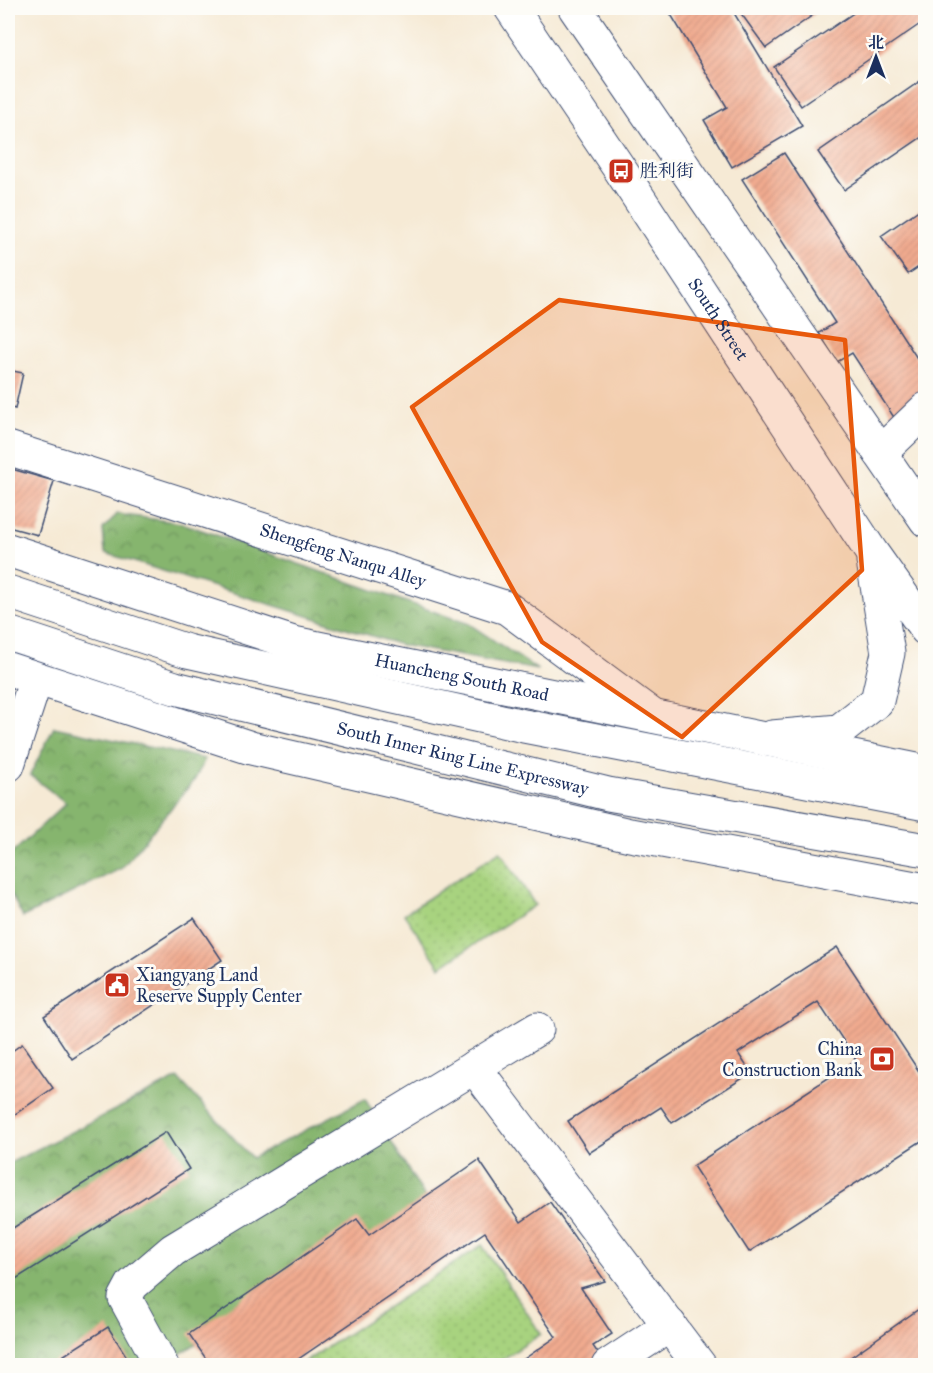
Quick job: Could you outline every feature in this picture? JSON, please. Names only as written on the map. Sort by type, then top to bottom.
[{"type":"main road","name":"South Street","points":[[510,8],[621,171],[872,554],[926,630]]},
{"type":"main road","points":[[575,8],[926,520]]},
{"type":"main road","points":[[880,453],[926,409]]},
{"type":"main road","name":"Shengfeng Nanqu Alley","points":[[8,448],[507,608],[653,716]]},
{"type":"main road","name":"Huancheng South Road","points":[[8,550],[293,643],[926,772]]},
{"type":"main road","points":[[760,738],[839,731],[877,701],[888,652],[872,554]]},
{"type":"main road","points":[[8,592],[199,653],[524,726],[926,804]]},
{"type":"main road","name":"South Inner Ring Line Expressway","points":[[8,633],[174,688],[608,794],[926,850]]},
{"type":"main road","points":[[8,765],[22,674],[251,748],[630,835],[926,890]]},
{"type":"main road","points":[[820,870],[926,898]]},
{"type":"main road","points":[[162,1365],[125,1298],[132,1285],[173,1250],[537,1029]]},
{"type":"main road","points":[[474,1067],[700,1365]]},
{"type":"main road","points":[[609,1365],[670,1325]]},
{"type":"highlighted area","points":[[559,300],[845,340],[862,570],[682,737],[542,642],[412,407]]},
{"type":"green space","points":[[117,514],[182,523],[469,624],[538,670],[401,645],[105,553],[103,529]]},
{"type":"green space","points":[[54,727],[205,759],[195,779],[122,868],[23,917],[8,889],[8,857],[66,803],[30,775]]},
{"type":"green space","points":[[500,851],[535,905],[440,967],[404,914]]},
{"type":"green space","points":[[178,1078],[252,1158],[365,1099],[427,1200],[162,1365],[8,1366],[8,1164]]},
{"type":"green space","points":[[482,1245],[541,1334],[494,1365],[300,1365]]},
{"type":"building","points":[[667,8],[731,8],[802,126],[732,167],[704,120],[727,107]]},
{"type":"building","points":[[737,8],[823,8],[766,48]]},
{"type":"building","points":[[861,8],[925,8],[926,20],[801,106],[774,67]]},
{"type":"building","points":[[926,77],[926,134],[844,190],[818,152]]},
{"type":"building","points":[[784,153],[926,372],[926,400],[895,419],[852,353],[837,362],[819,333],[835,323],[742,179]]},
{"type":"building","points":[[926,205],[926,262],[908,274],[881,236]]},
{"type":"building","points":[[8,370],[23,373],[15,409],[8,407]]},
{"type":"building","points":[[8,468],[54,481],[38,535],[8,527]]},
{"type":"building","points":[[194,918],[222,960],[72,1059],[44,1016]]},
{"type":"building","points":[[837,947],[926,1082],[926,1138],[749,1252],[693,1166],[856,1060],[818,1002],[738,1053],[751,1073],[672,1123],[661,1107],[589,1153],[568,1121]]},
{"type":"building","points":[[22,1044],[53,1088],[8,1119],[8,1054]]},
{"type":"building","points":[[166,1132],[189,1169],[8,1284],[8,1231]]},
{"type":"building","points":[[479,1160],[521,1222],[550,1202],[605,1281],[581,1288],[612,1334],[593,1346],[604,1362],[598,1366],[514,1366],[556,1337],[485,1232],[288,1366],[205,1366],[209,1363],[189,1334],[357,1219],[369,1235]]},
{"type":"building","points":[[926,1304],[926,1366],[838,1366]]},
{"type":"building","points":[[108,1327],[132,1365],[47,1366]]},
{"type":"place","name":"胜利街","points":[[621,171]]},
{"type":"place","name":"Xiangyang Land Reserve Supply Center","points":[[117,985]]},
{"type":"place","name":"China Construction Bank","points":[[882,1059]]}]
